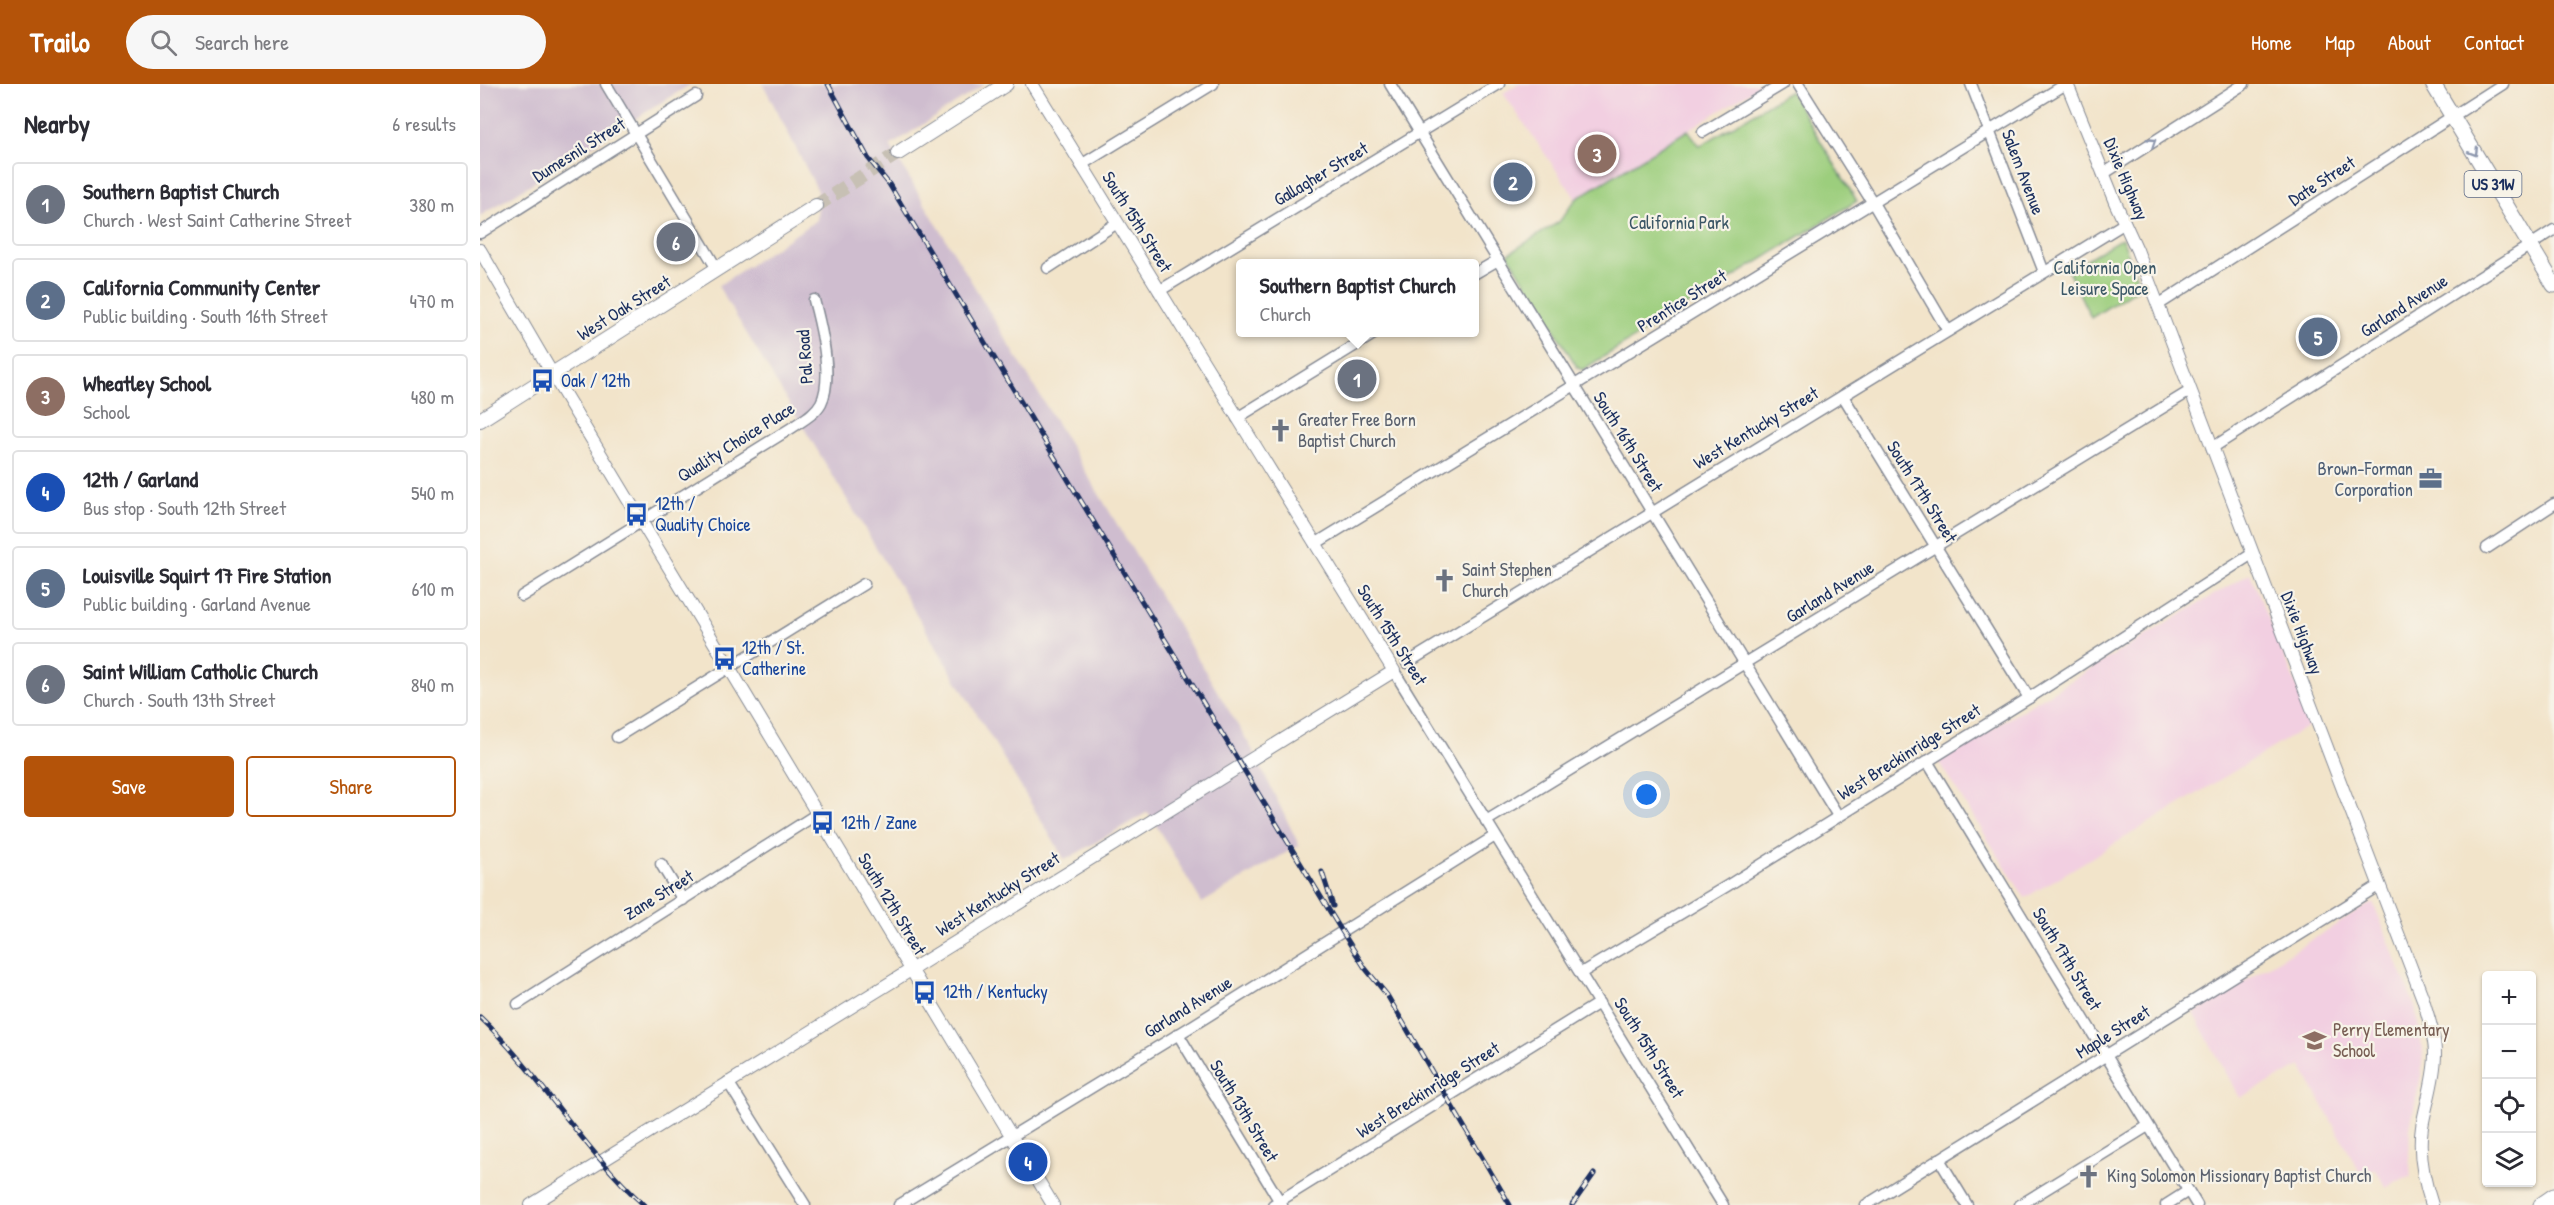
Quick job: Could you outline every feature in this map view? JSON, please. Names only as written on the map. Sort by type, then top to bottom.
[{"type":"main road","points":[[898,153],[1006,84]]},
{"type":"main road","name":"US 31W","points":[[2433,84],[2554,285]]},
{"type":"main road","name":"West Oak Street","points":[[480,420],[816,206]]},
{"type":"main road","points":[[2541,1205],[2554,1196]]},
{"type":"street","points":[[606,84],[717,269]]},
{"type":"street","name":"South 15th Street","points":[[1032,84],[1723,1205]]},
{"type":"street","points":[[1081,165],[1213,84]]},
{"type":"street","name":"South 16th Street","points":[[1390,84],[1838,816]]},
{"type":"street","name":"Gallagher Street","points":[[1159,291],[1499,84]]},
{"type":"street","points":[[1703,132],[1783,84]]},
{"type":"street","points":[[1798,84],[1873,202],[1948,331]]},
{"type":"street","name":"Salem Avenue","points":[[1971,84],[2044,272]]},
{"type":"street","name":"Prentice Street","points":[[1315,544],[2067,84]]},
{"type":"street","name":"Dixie Highway","points":[[2067,84],[2158,305],[2252,554],[2331,754],[2378,886],[2417,980],[2433,1034],[2434,1071],[2421,1130],[2425,1181],[2432,1205]]},
{"type":"street","points":[[2103,174],[2244,84]]},
{"type":"street","name":"Date Street","points":[[2158,305],[2503,84]]},
{"type":"street","name":"Dumesnil Street","points":[[480,233],[696,96]]},
{"type":"street","points":[[1048,268],[1117,223]]},
{"type":"street","name":"West Kentucky Street","points":[[1407,663],[2124,223]]},
{"type":"street","name":"Garland Avenue","points":[[2212,448],[2554,230]]},
{"type":"street","name":"South 12th Street","points":[[480,250],[1053,1205]]},
{"type":"street","points":[[1479,271],[1498,260]]},
{"type":"street","name":"Pal Road","points":[[814,300],[824,346],[826,374],[822,401],[816,410]]},
{"type":"street","points":[[1237,418],[1370,337]]},
{"type":"street","name":"Garland Avenue","points":[[1486,821],[2190,391]]},
{"type":"street","name":"South 17th Street","points":[[1843,396],[2029,698]]},
{"type":"street","name":"Quality Choice Place","points":[[522,596],[800,423],[816,410]]},
{"type":"street","points":[[2487,548],[2554,504]]},
{"type":"street","name":"West Breckinridge Street","points":[[1581,973],[2029,698],[2252,554]]},
{"type":"street","points":[[617,737],[864,584]]},
{"type":"street","name":"West Kentucky Street","points":[[531,1205],[1394,671]]},
{"type":"street","name":"South 17th Street","points":[[1927,761],[2197,1205]]},
{"type":"street","name":"Zane Street","points":[[518,1004],[817,814]]},
{"type":"street","name":"Garland Avenue","points":[[899,1205],[1495,836]]},
{"type":"street","points":[[661,864],[683,900]]},
{"type":"street","name":"Maple Street","points":[[1866,1205],[2378,886]]},
{"type":"street","name":"West Breckinridge Street","points":[[1278,1204],[1599,1003]]},
{"type":"street","name":"South 13th Street","points":[[1178,1034],[1278,1204]]},
{"type":"street","points":[[728,1082],[805,1205]]},
{"type":"street","points":[[2020,1205],[2148,1126]]},
{"type":"street","points":[[1939,1159],[1967,1205]]},
{"type":"street","points":[[2166,1205],[2188,1191]]},
{"type":"shaded area","points":[[480,84],[691,84],[480,216]]},
{"type":"shaded area","points":[[763,84],[985,84],[890,146],[1252,749],[1299,845],[1202,903],[1148,812],[1065,860],[718,286],[817,220],[818,191]]},
{"type":"shaded area","points":[[1518,84],[1763,84],[1576,199],[1503,93]]},
{"type":"shaded area","points":[[2250,573],[2312,724],[2025,898],[1938,761]]},
{"type":"shaded area","name":"Perry Elementary School","points":[[2373,902],[2415,1007],[2423,1052],[2421,1076],[2410,1128],[2411,1177],[2397,1181],[2386,1188],[2375,1169],[2362,1176],[2301,1066],[2240,1098],[2193,1013]]},
{"type":"green space","name":"California Park","points":[[1790,91],[1857,201],[1582,370],[1577,367],[1508,254],[1559,222],[1576,199],[1688,130],[1700,146]]},
{"type":"green space","name":"California Open Leisure Space","points":[[2122,238],[2140,287],[2091,318],[2068,270]]},
{"type":"tunnel","points":[[816,206],[898,153]]},
{"type":"railway","points":[[828,84],[868,158],[889,184],[1338,925],[1365,968],[1387,995],[1510,1205]]},
{"type":"railway","points":[[1322,872],[1333,906]]},
{"type":"railway","points":[[480,1017],[502,1039],[601,1160],[644,1205]]},
{"type":"railway","points":[[1572,1205],[1594,1174]]},
{"type":"place","name":"Wheatley School","points":[[1597,154]]},
{"type":"place","name":"California Community Center","points":[[1513,182]]},
{"type":"place","name":"Saint William Catholic Church","points":[[676,242]]},
{"type":"place","name":"Louisville Squirt 17 Fire Station","points":[[2318,337]]},
{"type":"place","name":"Southern Baptist Church","points":[[1357,379]]},
{"type":"place","name":"Oak / 12th","points":[[543,381]]},
{"type":"place","name":"Greater Free Born Baptist Church","points":[[1280,430]]},
{"type":"place","name":"Brown-Forman Corporation","points":[[2431,479]]},
{"type":"place","name":"12th / Quality Choice","points":[[637,514]]},
{"type":"place","name":"Saint Stephen Church","points":[[1444,580]]},
{"type":"place","name":"12th / St. Catherine","points":[[724,658]]},
{"type":"place","name":"12th / Zane","points":[[823,823]]},
{"type":"place","name":"12th / Kentucky","points":[[925,992]]},
{"type":"place","name":"Perry Elementary School","points":[[2315,1040]]},
{"type":"place","name":"12th / Garland","points":[[1028,1162]]},
{"type":"place","name":"King Solomon Missionary Baptist Church","points":[[2089,1176]]}]
